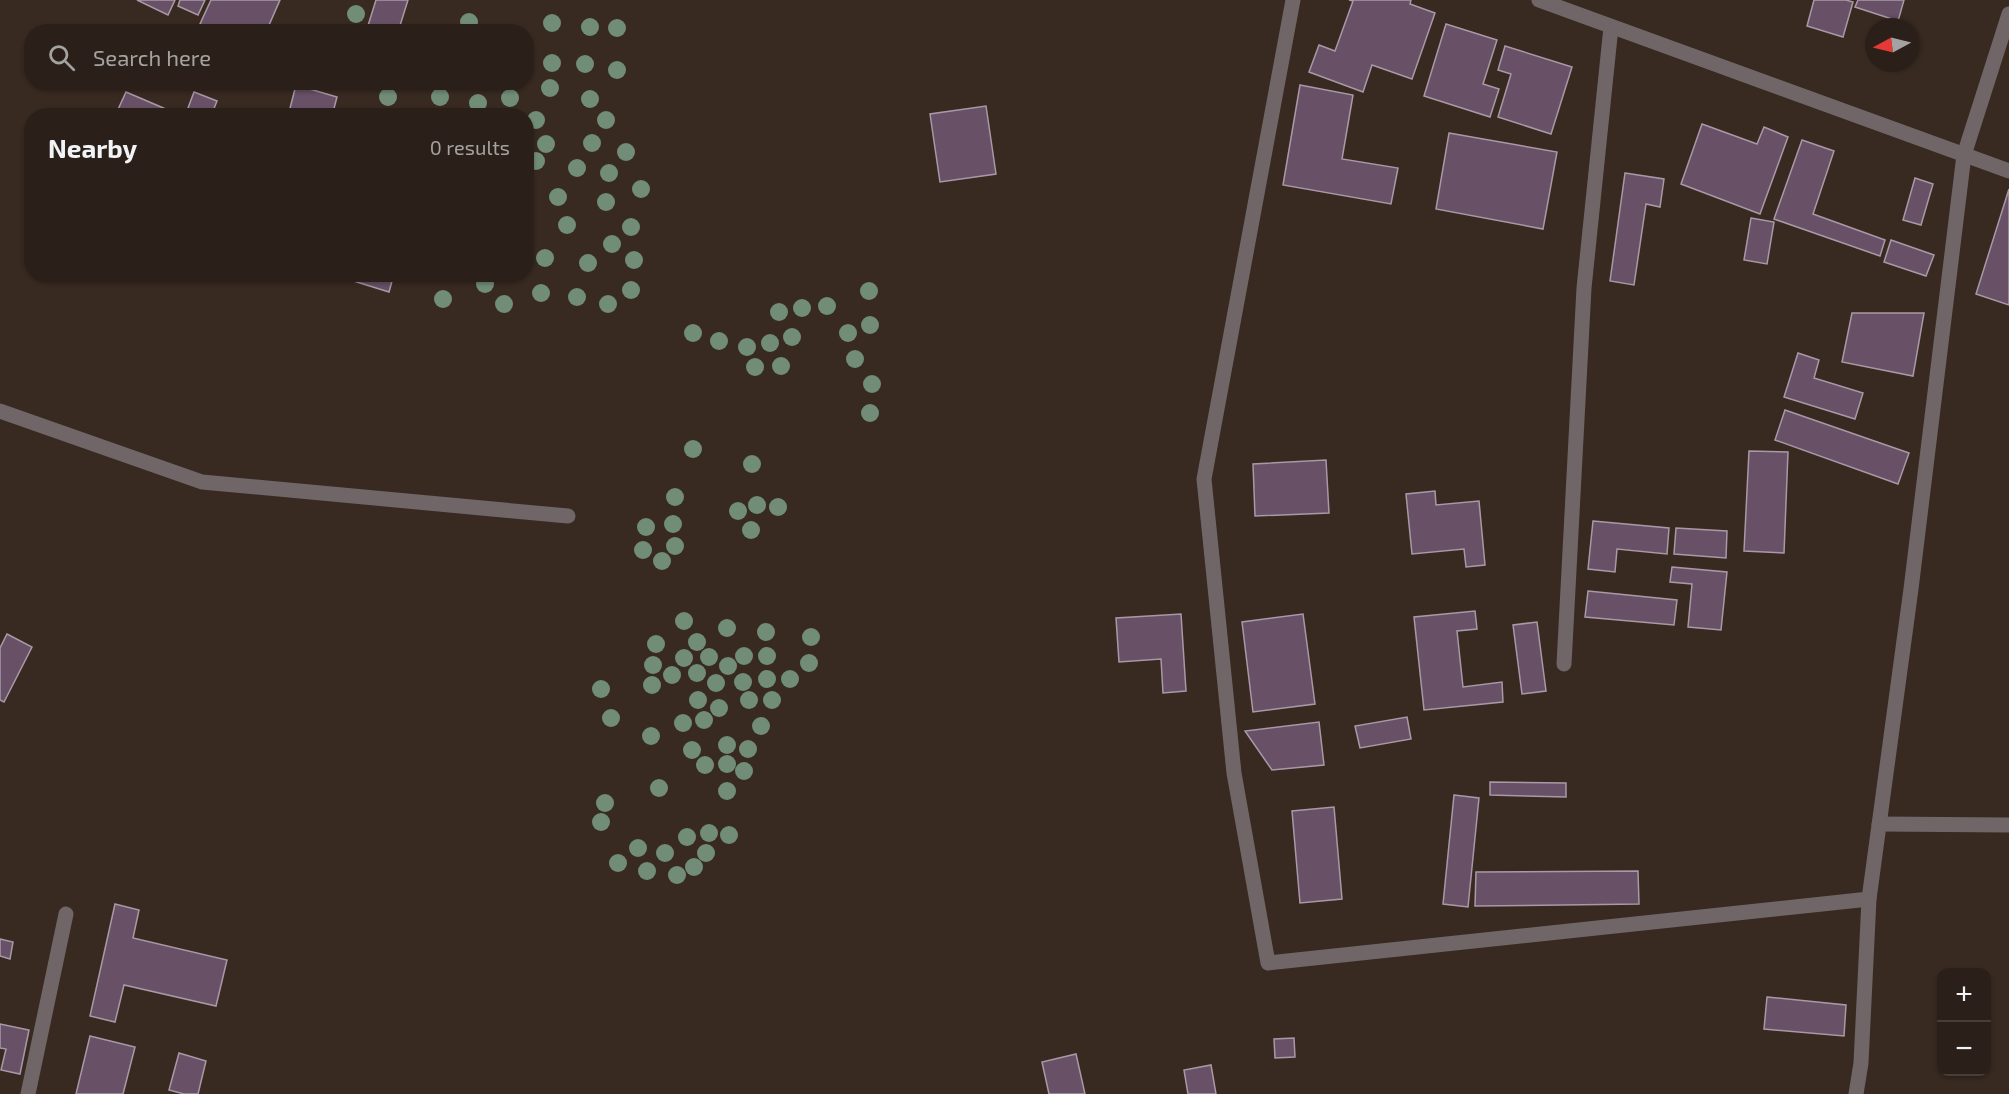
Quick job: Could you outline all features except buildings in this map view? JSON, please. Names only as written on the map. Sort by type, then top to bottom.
[{"type":"street","points":[[1293,0],[1204,479],[1234,773],[1268,963],[1869,899]]},
{"type":"street","points":[[1539,0],[2009,171]]},
{"type":"street","points":[[1856,1094],[1861,1062],[1869,899],[1911,589],[1964,155],[2009,14]]},
{"type":"street","points":[[1564,664],[1584,288],[1611,27]]},
{"type":"street","points":[[0,411],[202,482],[568,516]]},
{"type":"street","points":[[1879,824],[2009,825]]},
{"type":"street","points":[[28,1094],[66,914]]}]
